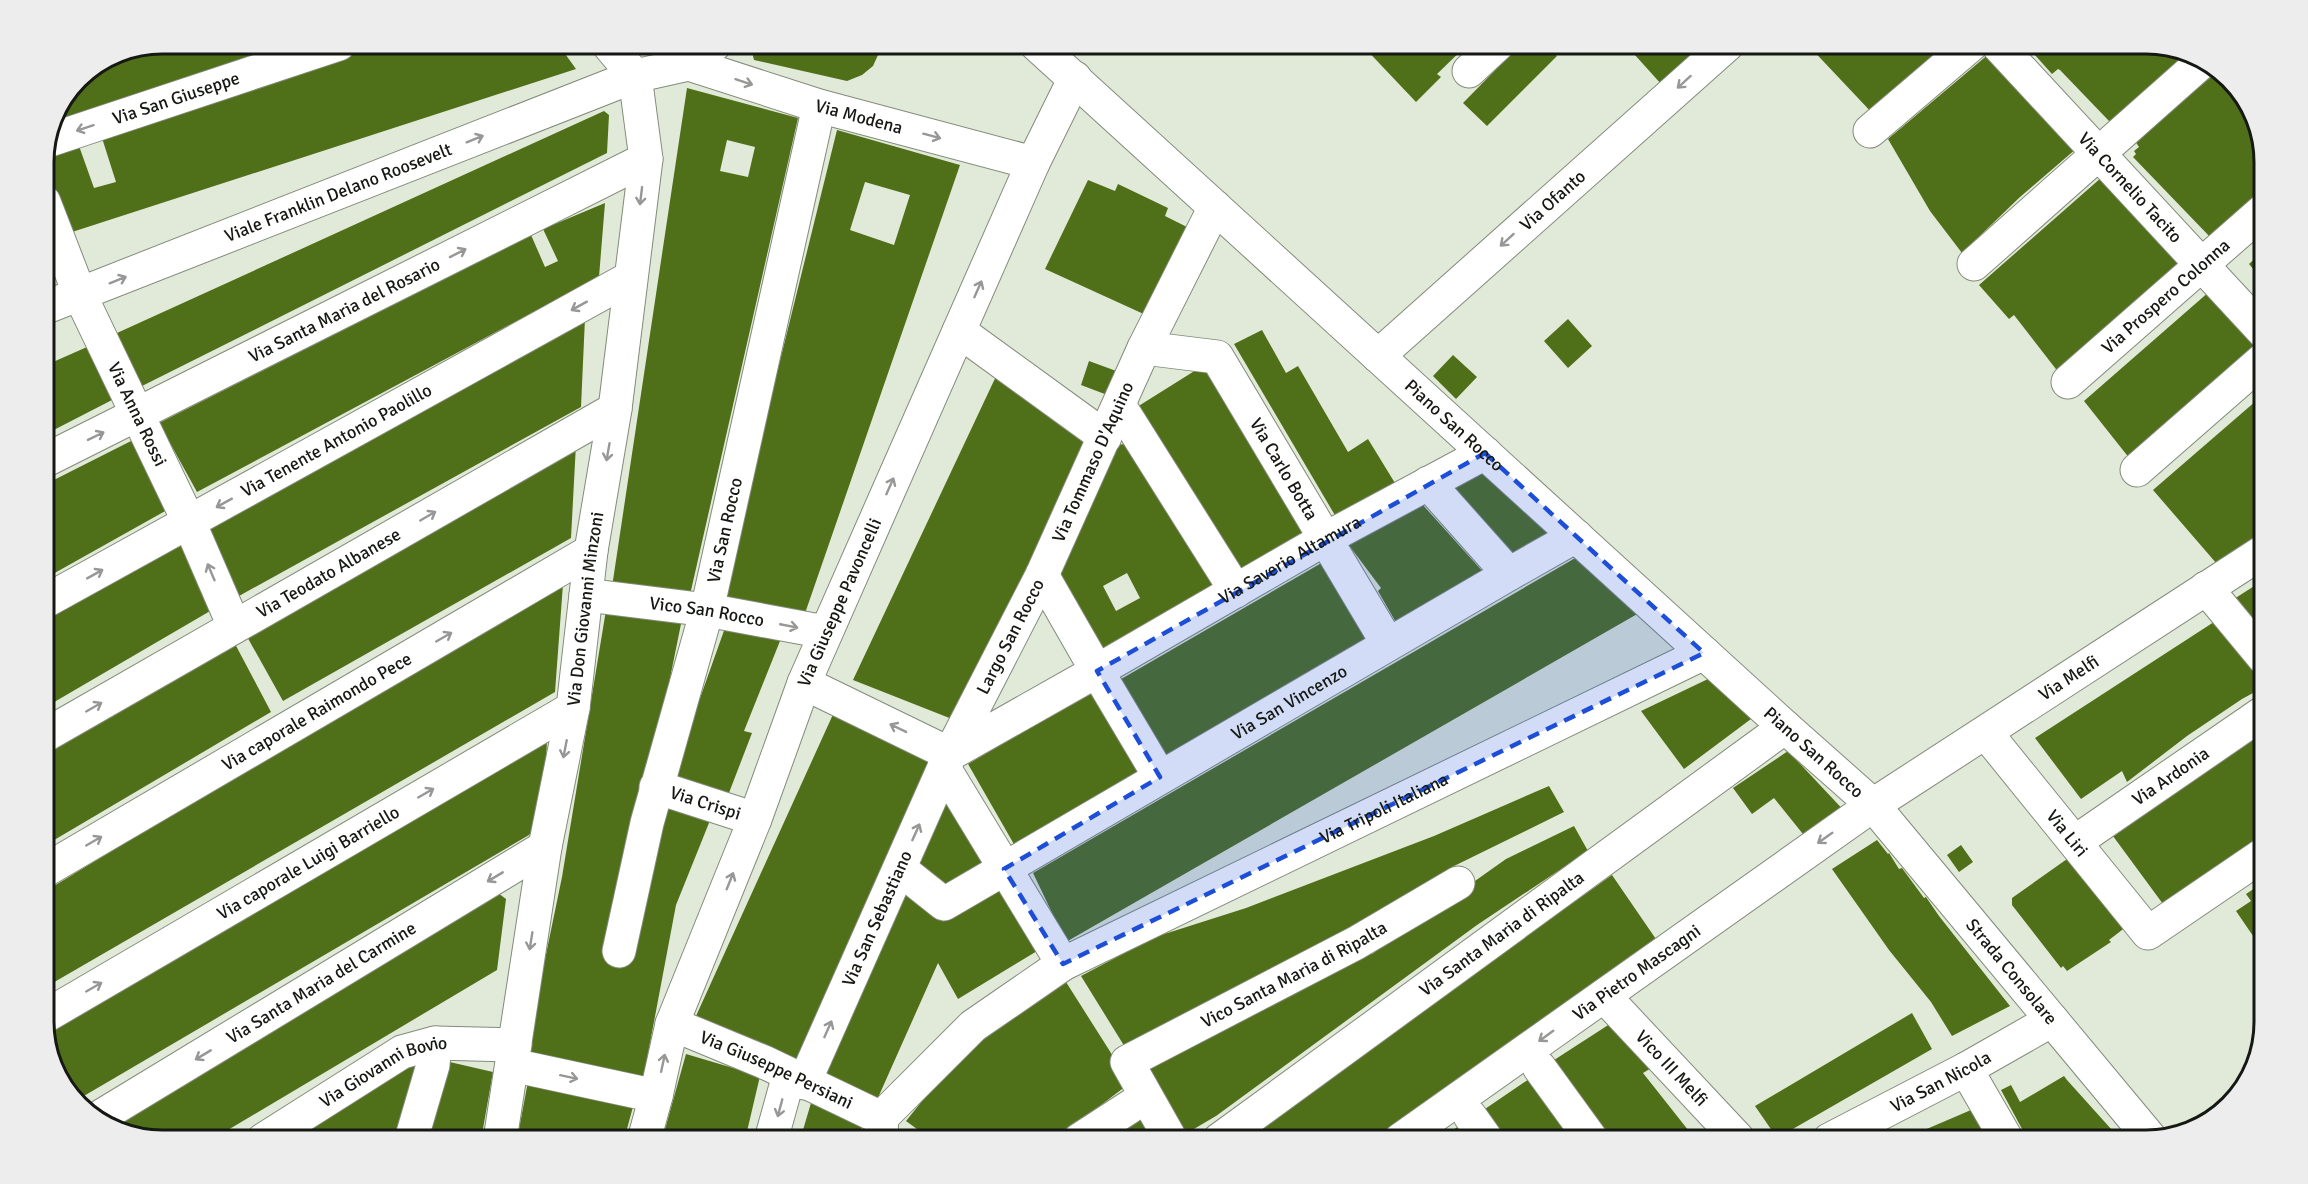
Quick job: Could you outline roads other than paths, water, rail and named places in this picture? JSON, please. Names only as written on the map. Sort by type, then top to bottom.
[{"type":"street","name":"Via San Giuseppe","points":[[57,138],[309,54]]},
{"type":"street","points":[[616,54],[635,76]]},
{"type":"street","points":[[689,64],[702,54]]},
{"type":"street","name":"Piano San Rocco","points":[[1047,54],[1873,805]]},
{"type":"street","points":[[1469,71],[1487,54]]},
{"type":"street","name":"Via Ofanto","points":[[1378,356],[1717,54]]},
{"type":"street","points":[[1870,131],[1960,54]]},
{"type":"street","name":"Via Cornelio Tacito","points":[[2005,54],[2254,321]]},
{"type":"street","name":"Viale Franklin Delano Roosevelt","points":[[54,304],[635,76],[689,64]]},
{"type":"street","name":"Via Modena","points":[[689,64],[819,106],[1033,163]]},
{"type":"street","points":[[1974,264],[2197,67]]},
{"type":"street","name":"Via Don Giovanni Minzoni","points":[[502,1130],[546,847],[573,708],[591,550],[615,409],[645,159],[635,76]]},
{"type":"street","name":"Via Giuseppe Pavoncelli","points":[[647,1130],[672,1024],[755,819],[804,683],[1033,163],[1075,78]]},
{"type":"street","name":"Via San Rocco","points":[[620,951],[656,787],[707,610],[819,106]]},
{"type":"street","name":"Via Santa Maria del Rosario","points":[[54,456],[645,159]]},
{"type":"street","name":"Via Tommaso D'Aquino","points":[[1042,575],[1144,348],[1215,207]]},
{"type":"street","name":"Via Prospero Colonna","points":[[2068,382],[2254,219]]},
{"type":"street","name":"Via Anna Rossi","points":[[54,228],[80,295],[189,522],[234,626]]},
{"type":"street","name":"Via Tenente Antonio Paolillo","points":[[54,596],[630,278]]},
{"type":"street","points":[[959,332],[1105,437]]},
{"type":"street","name":"Via Carlo Botta","points":[[1144,348],[1217,357],[1388,644]]},
{"type":"street","points":[[2137,470],[2254,368]]},
{"type":"street","points":[[1119,405],[1236,591]]},
{"type":"street","name":"Via Teodato Albanese","points":[[54,730],[615,409]]},
{"type":"street","name":"Via Saverio Altamura","points":[[1097,671],[1325,539],[1485,453]]},
{"type":"street","points":[[1428,483],[1509,573]]},
{"type":"street","name":"Via San Vincenzo","points":[[900,869],[944,904],[1576,536]]},
{"type":"street","name":"Via caporale Raimondo Pece","points":[[54,865],[591,550]]},
{"type":"street","name":"Via Melfi","points":[[1873,805],[2254,557]]},
{"type":"street","name":"Largo San Rocco","points":[[1042,575],[1160,777]]},
{"type":"street","name":"Largo San Rocco","points":[[947,761],[1042,575]]},
{"type":"street","points":[[2206,588],[2254,646]]},
{"type":"street","name":"Vico San Rocco","points":[[586,595],[707,610],[825,632]]},
{"type":"street","name":"Via Tripoli Italiana","points":[[882,1129],[973,1026],[1063,964],[1704,653]]},
{"type":"street","points":[[947,761],[1097,671]]},
{"type":"street","points":[[804,683],[947,761],[1004,868],[1063,964]]},
{"type":"street","name":"Via caporale Luigi Barriello","points":[[54,1011],[573,708]]},
{"type":"street","name":"Via Ardonia","points":[[2075,842],[2254,719]]},
{"type":"street","name":"Via Santa Maria di Ripalta","points":[[1233,1130],[1785,727]]},
{"type":"street","name":"Via Liri","points":[[1986,733],[2148,933],[2254,861]]},
{"type":"street","name":"Via San Sebastiano","points":[[775,1130],[797,1079],[900,869],[947,761]]},
{"type":"street","name":"Via Crispi","points":[[656,787],[755,819]]},
{"type":"street","name":"Via Pietro Mascagni","points":[[1414,1130],[1873,805]]},
{"type":"street","name":"Strada Consolare","points":[[1873,805],[2144,1130]]},
{"type":"street","name":"Via Santa Maria del Carmine","points":[[105,1114],[546,847]]},
{"type":"street","name":"Vico Santa Maria di Ripalta","points":[[1145,1097],[1127,1062],[1356,943],[1458,884]]},
{"type":"street","name":"Vico III Melfi","points":[[1604,996],[1730,1130]]},
{"type":"street","name":"Via San Nicola","points":[[1849,1130],[1966,1070],[2052,1020]]},
{"type":"street","name":"Via Giuseppe Persiani","points":[[672,1024],[797,1079],[882,1129]]},
{"type":"street","points":[[414,1130],[433,1065],[435,1043]]},
{"type":"street","name":"Via Giovanni Bovio","points":[[279,1130],[402,1052],[435,1043],[513,1055],[656,1096]]},
{"type":"street","points":[[1539,1067],[1585,1130]]},
{"type":"street","points":[[1966,1070],[2001,1130]]},
{"type":"street","points":[[1094,1130],[1145,1097],[1165,1130]]}]
